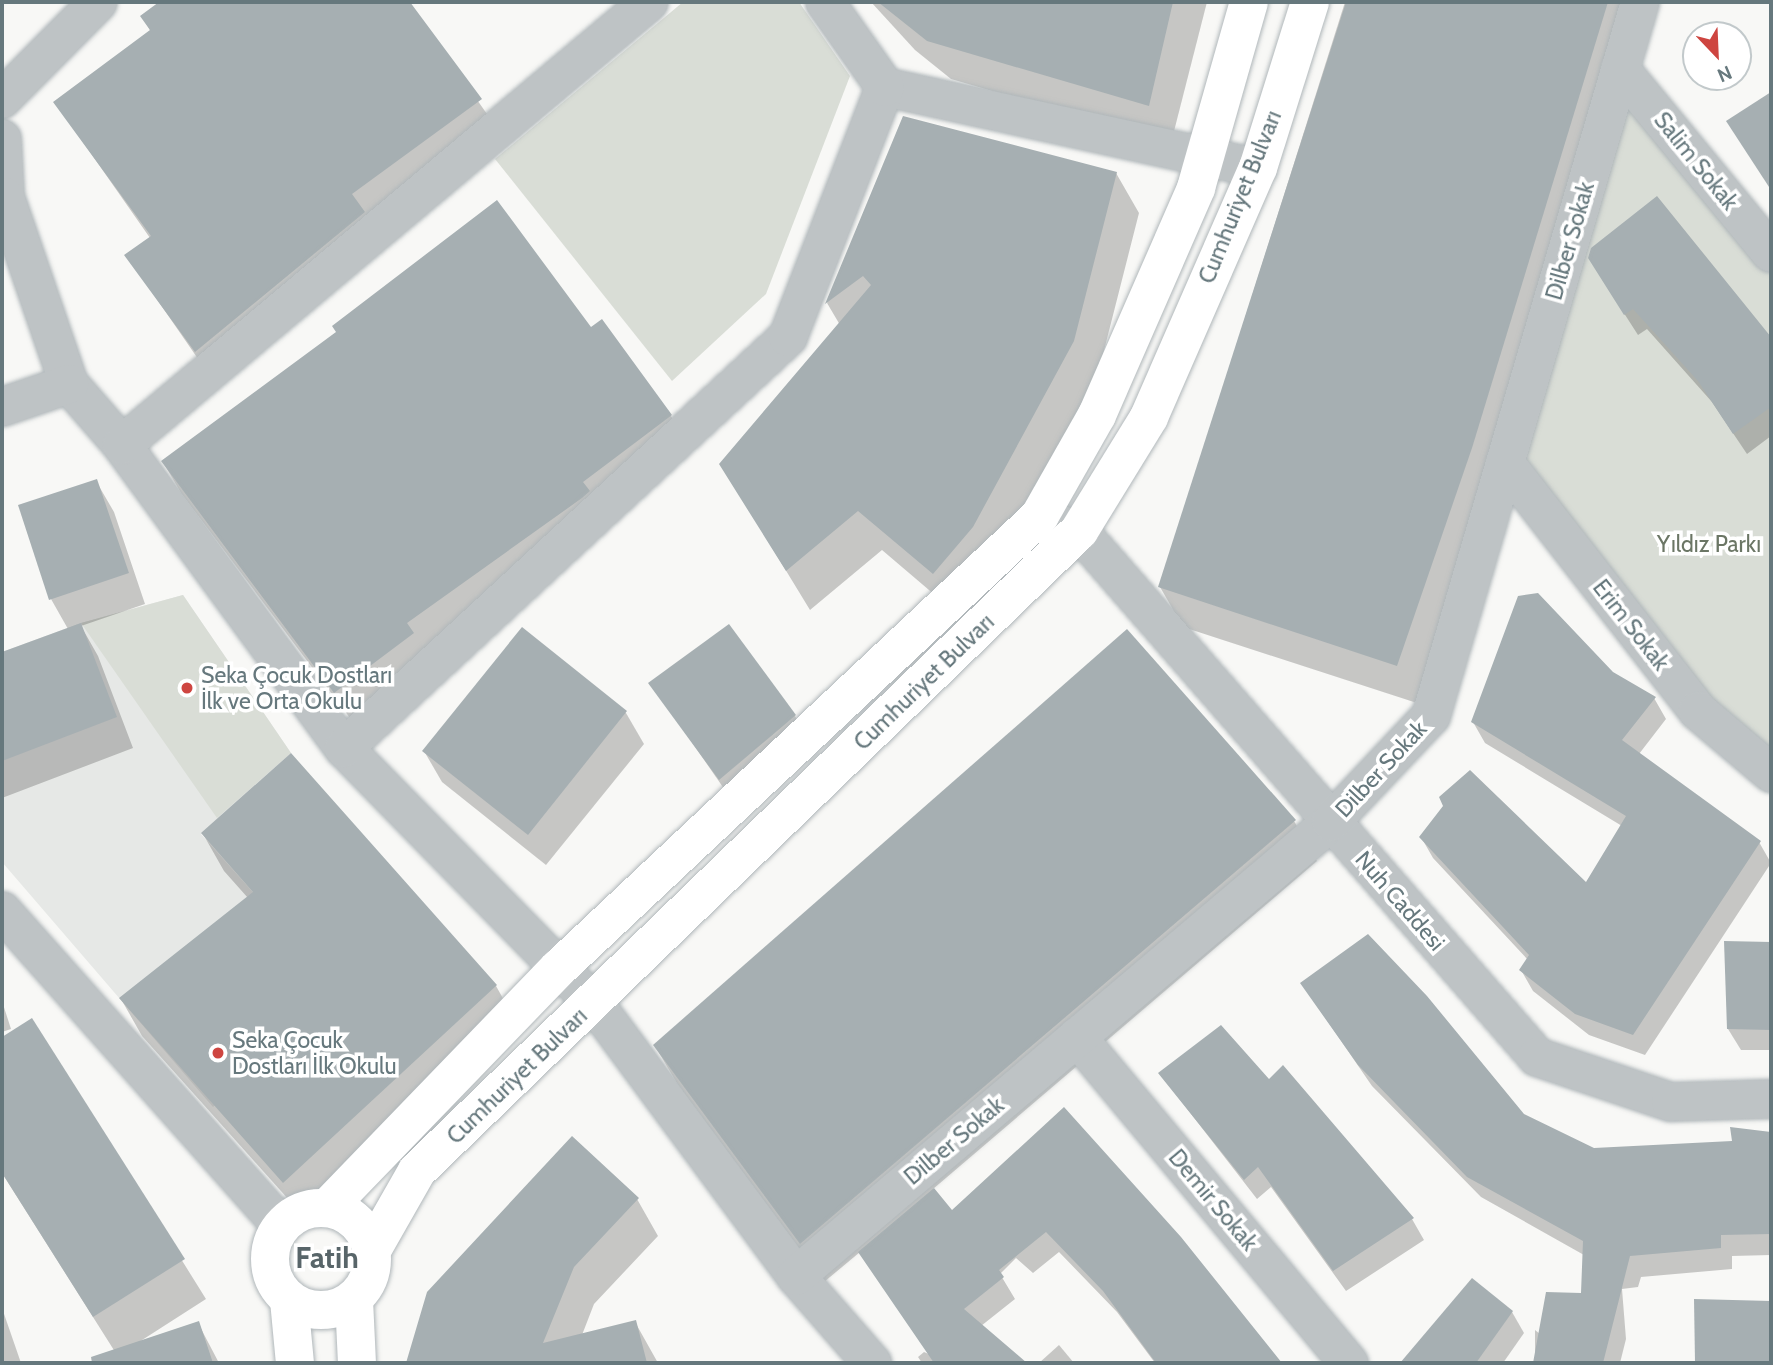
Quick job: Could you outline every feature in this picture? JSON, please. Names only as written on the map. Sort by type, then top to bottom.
[{"type":"main road","name":"Cumhuriyet Bulvarı","points":[[327,1208],[559,968],[1039,517],[1097,415],[1196,188],[1250,2]]},
{"type":"main road","name":"Cumhuriyet Bulvarı","points":[[372,1250],[417,1171],[594,1003],[1079,531],[1149,417],[1258,167],[1310,2]]},
{"type":"main road","points":[[327,1208],[357,1222],[372,1250],[370,1278],[354,1300],[321,1311],[289,1300],[278,1287],[270,1256],[282,1226],[295,1215],[327,1208]]},
{"type":"main road","points":[[289,1300],[295,1363]]},
{"type":"main road","points":[[354,1300],[357,1363]]},
{"type":"street","points":[[2,99],[98,2]]},
{"type":"street","points":[[122,444],[649,2]]},
{"type":"street","points":[[825,2],[885,88],[1258,167]]},
{"type":"street","name":"Dilber Sokak","points":[[796,1276],[1331,822],[1431,716],[1640,2]]},
{"type":"street","name":"Salim Sokak","points":[[1620,69],[1771,253]]},
{"type":"street","points":[[344,748],[788,338],[885,88]]},
{"type":"street","points":[[2,139],[5,197],[69,384],[122,444],[344,748],[594,1003],[796,1276],[872,1363]]},
{"type":"street","points":[[2,407],[69,384]]},
{"type":"street","name":"Erim Sokak","points":[[1505,463],[1698,710],[1771,773]]},
{"type":"street","name":"Nuh Caddesi","points":[[1039,517],[1079,531],[1537,1056],[1671,1102],[1771,1098]]},
{"type":"street","points":[[2,911],[282,1226]]},
{"type":"street","name":"Demir Sokak","points":[[1077,1037],[1349,1363]]},
{"type":"shaded area","name":"Seka Çocuk Dostları İlk ve Orta Okulu","points":[[183,595],[291,753],[201,834],[339,989],[213,1107],[2,862],[2,652],[81,623]]},
{"type":"green space","points":[[683,2],[799,2],[850,76],[766,294],[672,381],[495,159]]},
{"type":"green space","name":"Yıldız Parkı","points":[[1620,69],[1771,253],[1771,773],[1505,463]]},
{"type":"green space","name":"Seka Çocuk Dostları İlk ve Orta Okulu","points":[[183,595],[291,753],[217,818],[81,623]]},
{"type":"building","points":[[159,2],[410,2],[482,99],[352,194],[365,212],[195,352],[124,255],[151,236],[53,102],[150,30],[140,16]]},
{"type":"building","points":[[878,2],[1173,2],[1149,106],[927,41]]},
{"type":"building","points":[[1346,2],[1608,2],[1472,448],[1397,666],[1158,587]]},
{"type":"building","points":[[1771,92],[1771,190],[1726,121]]},
{"type":"building","points":[[903,116],[1117,172],[1074,341],[973,527],[933,574],[858,511],[786,571],[719,464],[871,285],[863,276],[825,304]]},
{"type":"building","points":[[1657,196],[1771,337],[1771,407],[1733,434],[1698,381],[1633,309],[1624,315],[1588,258],[1591,248]]},
{"type":"building","points":[[497,200],[591,327],[602,319],[672,415],[583,482],[590,491],[582,498],[407,623],[414,633],[334,693],[161,461],[336,332],[332,326]]},
{"type":"building","points":[[97,479],[129,573],[49,600],[18,505]]},
{"type":"building","points":[[1538,593],[1613,672],[1656,697],[1622,740],[1761,841],[1633,1035],[1575,1014],[1519,970],[1529,955],[1419,837],[1443,806],[1439,797],[1470,770],[1586,882],[1626,816],[1471,722],[1518,596]]},
{"type":"building","points":[[81,623],[117,717],[2,761],[2,652]]},
{"type":"building","points":[[729,624],[796,715],[719,780],[648,683]]},
{"type":"building","points":[[522,627],[627,711],[528,835],[422,751]]},
{"type":"building","points":[[1127,629],[1296,820],[800,1244],[653,1045]]},
{"type":"building","points":[[291,753],[497,985],[283,1183],[119,998],[253,892],[201,833]]},
{"type":"building","points":[[1368,934],[1427,996],[1524,1114],[1594,1148],[1732,1141],[1730,1127],[1771,1132],[1771,1234],[1721,1235],[1721,1248],[1630,1256],[1603,1363],[1533,1363],[1546,1292],[1581,1293],[1583,1241],[1467,1177],[1358,1065],[1300,983]]},
{"type":"building","points":[[1724,941],[1771,942],[1771,1030],[1727,1029]]},
{"type":"building","points":[[32,1018],[185,1259],[93,1317],[2,1173],[2,1037]]},
{"type":"building","points":[[1221,1025],[1269,1079],[1283,1065],[1414,1218],[1333,1271],[1258,1167],[1244,1180],[1158,1073]]},
{"type":"building","points":[[1064,1107],[1181,1237],[1282,1363],[1156,1363],[1103,1291],[1046,1232],[999,1270],[1004,1277],[964,1309],[1027,1363],[934,1363],[858,1252],[934,1188],[952,1210]]},
{"type":"building","points":[[572,1136],[639,1198],[574,1267],[543,1343],[636,1320],[647,1363],[406,1363],[427,1292]]},
{"type":"building","points":[[1472,1278],[1513,1311],[1476,1363],[1400,1363]]},
{"type":"building","points":[[1694,1299],[1771,1301],[1771,1363],[1695,1363]]},
{"type":"building","points":[[199,1321],[213,1363],[92,1363],[91,1357]]},
{"type":"place","name":"Seka Çocuk Dostları İlk ve Orta Okulu","points":[[187,688]]},
{"type":"place","name":"Seka Çocuk Dostları İlk Okulu","points":[[218,1053]]},
{"type":"district","name":"Fatih","points":[[327,1258]]}]
